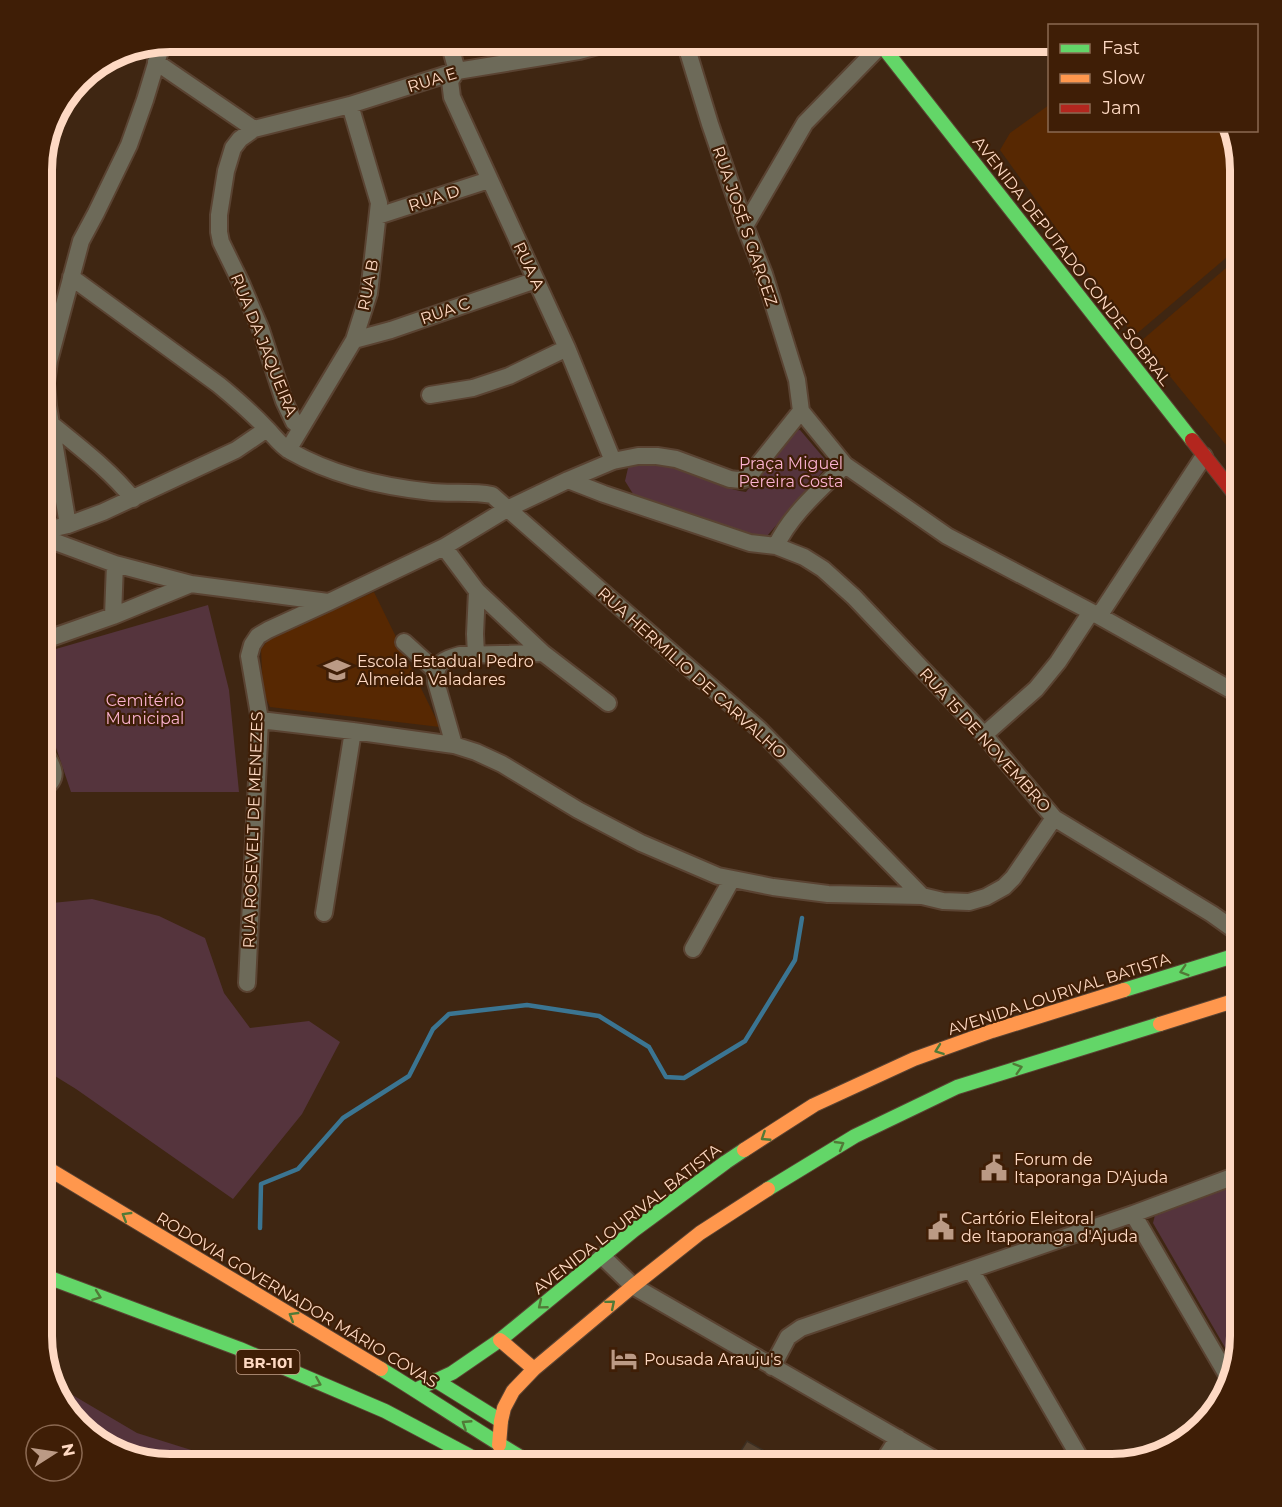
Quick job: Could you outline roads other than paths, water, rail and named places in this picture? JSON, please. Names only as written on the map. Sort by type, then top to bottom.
[{"type":"main road","name":"AVENIDA DEPUTADO CONDE SOBRAL","points":[[890,53],[1230,488]]},
{"type":"main road","name":"AVENIDA LOURIVAL BATISTA","points":[[415,1390],[452,1373],[500,1340],[634,1230],[726,1162],[814,1105],[914,1059],[992,1031],[1230,957]]},
{"type":"main road","points":[[499,1445],[504,1408],[513,1391],[534,1369],[699,1233],[789,1175],[855,1136],[957,1087],[1230,1002]]},
{"type":"main road","name":"RODOVIA GOVERNADOR MÁRIO COVAS","points":[[52,1171],[415,1390],[515,1454]]},
{"type":"main road","name":"BR-101","points":[[52,1279],[261,1358],[384,1411],[467,1454]]},
{"type":"main road","points":[[500,1340],[534,1369]]},
{"type":"main road","points":[[435,1380],[501,1421]]},
{"type":"street","points":[[452,52],[457,71]]},
{"type":"street","name":"RUA E","points":[[254,129],[350,105],[457,71],[570,52]]},
{"type":"street","points":[[53,346],[81,241],[129,145],[159,53]]},
{"type":"street","name":"RUA JOSÉ S GARCEZ","points":[[688,53],[710,124],[764,274],[797,380],[801,411]]},
{"type":"street","points":[[745,226],[805,123],[873,53]]},
{"type":"street","points":[[156,62],[254,129]]},
{"type":"street","name":"RUA A","points":[[457,71],[450,81],[452,96],[567,348],[613,461]]},
{"type":"street","name":"RUA B","points":[[288,450],[354,340],[369,292],[380,203],[350,105]]},
{"type":"street","name":"RUA DA JAQUEIRA","points":[[254,129],[240,139],[233,148],[226,171],[219,215],[220,242],[261,330],[284,401],[294,422],[301,428]]},
{"type":"street","name":"RUA D","points":[[378,216],[489,180]]},
{"type":"street","points":[[71,277],[242,403],[288,450],[352,477],[432,492],[492,495],[507,509]]},
{"type":"street","name":"RUA C","points":[[354,340],[391,330],[536,280]]},
{"type":"street","points":[[430,395],[473,388],[509,376],[567,348]]},
{"type":"street","points":[[568,480],[613,461],[638,456],[676,459],[730,479],[738,481],[745,479],[801,411],[844,465],[947,536],[1095,614],[1230,689]]},
{"type":"street","points":[[53,425],[98,462],[133,499]]},
{"type":"street","points":[[53,529],[103,513],[236,450],[267,429]]},
{"type":"street","points":[[53,439],[68,525]]},
{"type":"street","points":[[984,735],[1036,689],[1058,662],[1095,614],[1204,456]]},
{"type":"street","points":[[568,480],[604,495],[750,543],[776,546],[782,533],[802,508],[844,465]]},
{"type":"street","name":"RUA ROSEVELT DE MENEZES","points":[[248,983],[260,720],[249,656],[252,645],[258,636],[268,630],[444,547],[507,509],[568,480]]},
{"type":"street","name":"RUA HERMILIO DE CARVALHO","points":[[507,509],[759,729],[921,896]]},
{"type":"street","points":[[53,541],[115,564],[191,584],[329,602]]},
{"type":"street","name":"RUA 15 DE NOVEMBRO","points":[[776,546],[804,557],[823,569],[854,597],[984,735],[1054,818],[1230,927]]},
{"type":"street","points":[[444,547],[477,591],[543,653],[608,703]]},
{"type":"street","points":[[112,616],[115,564]]},
{"type":"street","points":[[53,637],[191,584]]},
{"type":"street","points":[[476,655],[477,591]]},
{"type":"street","points":[[405,642],[436,671]]},
{"type":"street","points":[[454,745],[436,682],[436,671],[440,663],[460,655],[543,653]]},
{"type":"street","points":[[260,720],[454,745],[502,764],[578,810],[641,843],[718,876],[773,887],[828,894],[921,896],[943,901],[969,902],[986,897],[1004,887],[1013,878],[1054,818]]},
{"type":"street","points":[[324,913],[353,731]]},
{"type":"street","points":[[693,949],[732,879]]},
{"type":"street","points":[[772,1367],[788,1337],[801,1328],[1133,1214],[1230,1178]]},
{"type":"street","points":[[1133,1214],[1224,1370]]},
{"type":"street","points":[[602,1256],[633,1286],[925,1454]]},
{"type":"street","points":[[971,1270],[1078,1454]]},
{"type":"street","points":[[888,1454],[898,1438]]},
{"type":"waterway","points":[[260,1228],[261,1184],[298,1169],[343,1118],[409,1076],[433,1029],[449,1014],[527,1005],[599,1016],[649,1047],[666,1077],[684,1078],[745,1041],[795,960],[802,918]]},
{"type":"place","name":"Escola Estadual Pedro Almeida Valadares","points":[[337,670]]},
{"type":"place","name":"Forum de Itaporanga D'Ajuda","points":[[994,1168]]},
{"type":"place","name":"Cartório Eleitoral de Itaporanga d'Ajuda","points":[[941,1227]]},
{"type":"place","name":"Pousada Arauju's","points":[[624,1359]]},
{"type":"park label","name":"Praça Miguel Pereira Costa","points":[[791,472]]},
{"type":"park label","name":"Cemitério Municipal","points":[[145,709]]}]
